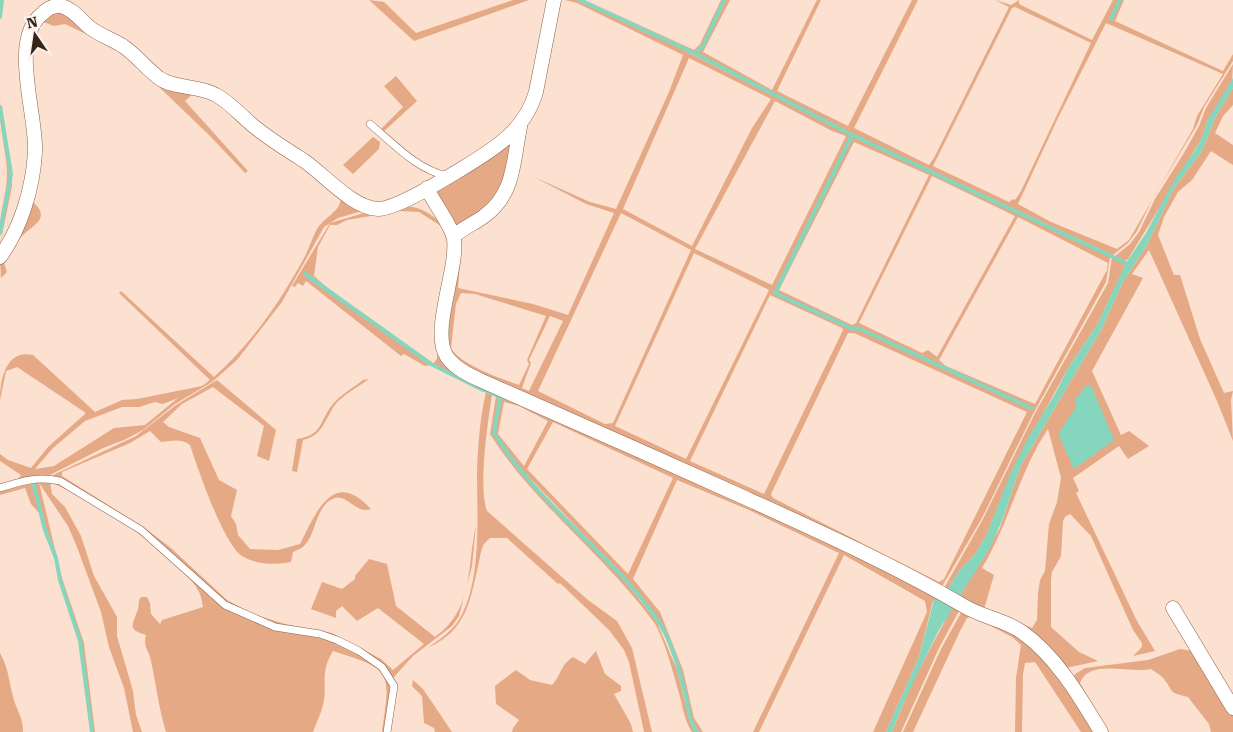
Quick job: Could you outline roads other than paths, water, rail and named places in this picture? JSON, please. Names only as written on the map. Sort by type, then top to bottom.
[{"type":"street","points":[[454,236],[482,218],[502,198],[514,169],[520,127],[536,92],[554,0]]},
{"type":"street","points":[[0,257],[15,235],[34,163],[35,130],[27,76],[30,30],[40,15],[52,7],[59,6],[70,10],[89,27],[122,46],[160,79],[195,87],[218,96],[256,128],[364,206],[377,209],[388,208],[448,176],[503,142],[520,127]]},
{"type":"street","points":[[427,188],[454,236],[455,251],[445,305],[442,339],[448,357],[460,370],[820,532],[1021,631],[1037,644],[1081,698],[1101,732]]},
{"type":"street","points":[[1173,608],[1233,708]]},
{"type":"lane","points":[[370,124],[431,173],[448,176]]},
{"type":"lane","points":[[0,488],[29,478],[46,478],[60,481],[141,530],[225,606],[275,626],[320,634],[359,651],[382,667],[394,686],[387,732]]},
{"type":"water","points":[[1233,78],[1233,88],[1215,118],[1202,151],[1174,188],[1147,245],[1123,282],[1101,330],[1020,467],[1002,521],[989,550],[958,599],[946,592],[959,571],[975,554],[986,536],[1011,472],[1028,438],[1055,394],[1067,370],[1098,323],[1126,263],[1146,233],[1174,180],[1194,152],[1202,138],[1207,121]]},
{"type":"water","points":[[1087,385],[1091,385],[1114,440],[1074,469],[1059,436],[1060,431],[1076,407],[1076,398]]},
{"type":"water","points":[[934,600],[942,600],[954,604],[919,670],[892,732],[886,732],[919,657]]},
{"type":"waterway","points":[[0,17],[2,0]]},
{"type":"waterway","points":[[580,0],[696,54],[852,135],[1126,263]]},
{"type":"waterway","points":[[696,54],[704,44],[724,0]]},
{"type":"waterway","points":[[1111,19],[1120,0]]},
{"type":"waterway","points":[[0,107],[11,174],[0,233]]},
{"type":"waterway","points":[[852,135],[775,293],[853,329],[858,328],[1031,408]]},
{"type":"waterway","points":[[305,274],[431,364],[483,390]]},
{"type":"waterway","points":[[486,391],[507,399]]},
{"type":"waterway","points":[[500,397],[494,433],[511,459],[531,482],[617,571],[657,619],[674,654],[690,718],[697,732]]},
{"type":"waterway","points":[[33,482],[45,530],[56,558],[60,580],[80,641],[92,732]]}]
